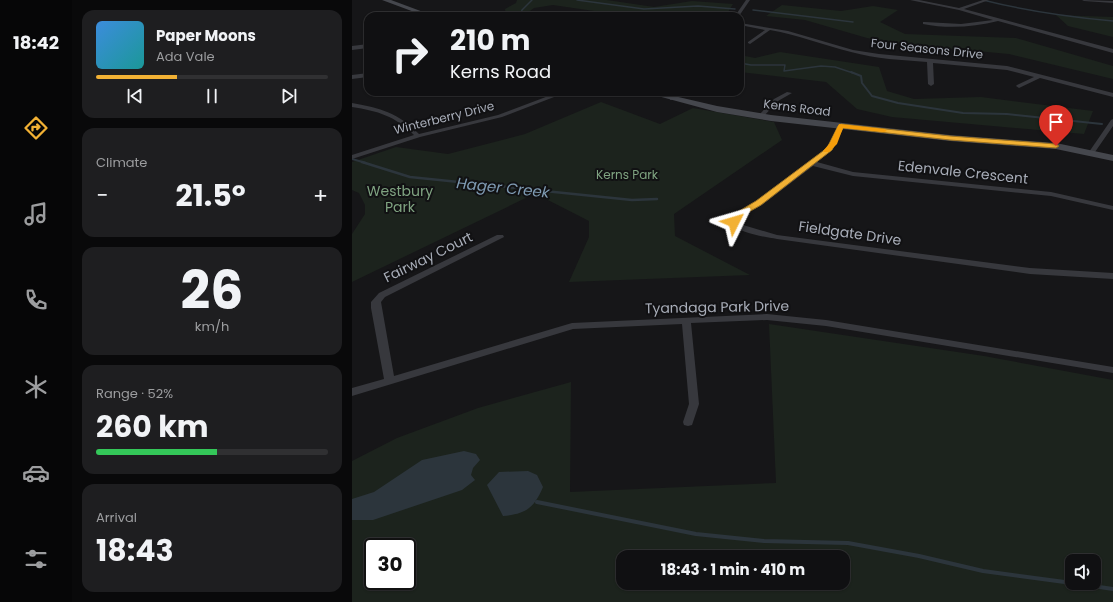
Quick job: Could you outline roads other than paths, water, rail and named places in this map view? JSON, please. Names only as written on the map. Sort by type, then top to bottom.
[{"type":"street","points":[[385,0],[420,12]]},
{"type":"street","points":[[740,12],[748,0]]},
{"type":"street","points":[[912,0],[960,9],[1113,51]]},
{"type":"street","points":[[960,9],[987,0]]},
{"type":"street","points":[[1084,0],[1113,2]]},
{"type":"street","points":[[925,23],[966,26],[979,25],[997,20]]},
{"type":"street","name":"Four Seasons Drive","points":[[744,25],[798,34],[852,51],[930,61],[987,65],[1113,94]]},
{"type":"street","points":[[750,43],[770,28]]},
{"type":"street","points":[[352,48],[364,46]]},
{"type":"street","points":[[930,61],[931,84]]},
{"type":"street","points":[[352,77],[364,76]]},
{"type":"street","points":[[1019,86],[1040,76]]},
{"type":"street","points":[[761,116],[776,100],[789,94]]},
{"type":"street","name":"Winterberry Drive","points":[[352,157],[418,136],[500,116],[553,96]]},
{"type":"street","name":"Kerns Road","points":[[661,96],[717,109],[761,116],[950,138],[1033,143],[1092,152],[1113,158]]},
{"type":"street","points":[[672,99],[677,96]]},
{"type":"street","points":[[352,104],[382,109],[395,115],[403,120],[418,136]]},
{"type":"street","points":[[1092,152],[1113,121]]},
{"type":"street","name":"Fieldgate Drive","points":[[841,126],[830,149],[759,203],[737,216],[734,222],[740,227],[778,237],[1030,271],[1113,276]]},
{"type":"street","name":"Edenvale Crescent","points":[[811,163],[853,174],[1051,194],[1113,208]]},
{"type":"street","name":"Fairway Court","points":[[389,379],[376,302],[382,295],[500,237]]},
{"type":"street","name":"Tyandaga Park Drive","points":[[352,392],[389,379],[572,326],[767,317],[790,319],[1113,370]]},
{"type":"street","points":[[686,320],[694,404],[688,422]]},
{"type":"waterway","points":[[521,12],[532,0]]},
{"type":"waterway","points":[[577,0],[644,9],[698,6],[735,9]]},
{"type":"waterway","points":[[983,0],[1048,13],[1113,21]]},
{"type":"waterway","points":[[753,10],[853,22]]},
{"type":"waterway","points":[[744,64],[785,65],[784,71],[821,66],[835,67],[853,73]]},
{"type":"waterway","points":[[851,72],[861,76],[862,83],[872,96],[898,103],[963,113],[1007,114],[1102,124]]},
{"type":"waterway","name":"Hager Creek","points":[[352,159],[366,163]]},
{"type":"waterway","name":"Hager Creek","points":[[362,162],[410,177],[632,200],[657,199]]},
{"type":"waterway","points":[[537,502],[696,534],[764,541],[848,543],[919,556],[983,571],[1065,582]]},
{"type":"waterway","points":[[1101,587],[1113,589]]},
{"type":"park label","name":"Kerns Park","points":[[627,175]]},
{"type":"park label","name":"Westbury Park","points":[[400,200]]}]
